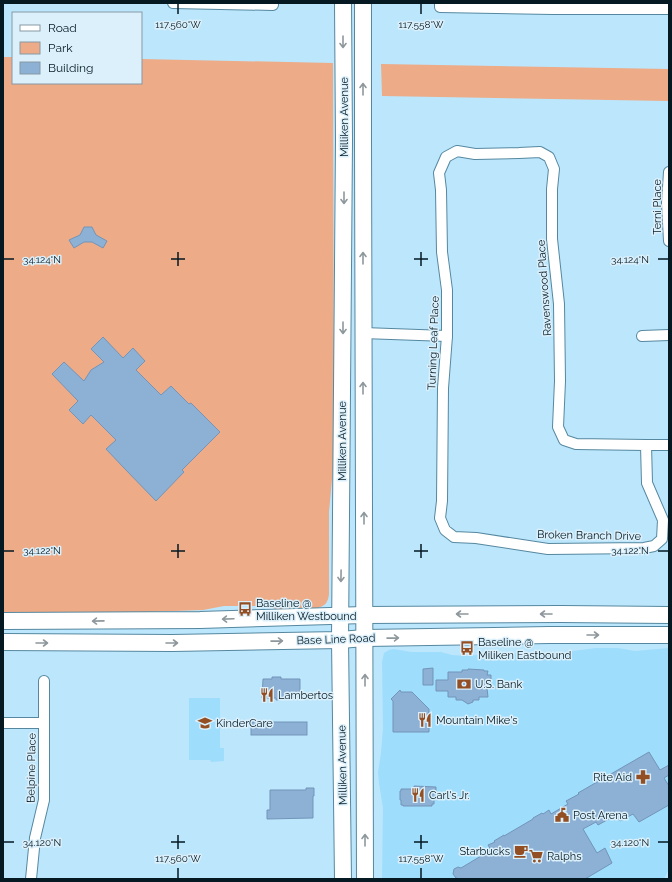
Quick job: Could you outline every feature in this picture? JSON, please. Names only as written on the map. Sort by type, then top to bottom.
[{"type":"main road","name":"Milliken Avenue","points":[[343,3],[344,141],[340,640],[343,879]]},
{"type":"main road","name":"Milliken Avenue","points":[[364,3],[362,128],[365,879]]},
{"type":"main road","points":[[3,621],[200,620],[364,614],[669,615]]},
{"type":"main road","name":"Base Line Road","points":[[3,642],[172,643],[542,635],[669,635]]},
{"type":"street","points":[[173,3],[273,4]]},
{"type":"street","points":[[440,5],[669,9]]},
{"type":"street","name":"Ravenswood Place","points":[[446,157],[457,151],[475,154],[540,152],[550,157],[554,169],[552,189],[552,239],[559,304],[560,381],[558,427],[564,440],[576,444],[646,445]]},
{"type":"street","name":"Turning Leaf Place","points":[[445,530],[440,518],[442,501],[443,388],[447,336],[447,290],[442,252],[441,190],[439,173],[446,157]]},
{"type":"street","name":"Terni Place","points":[[669,172],[667,203],[669,241]]},
{"type":"street","points":[[363,333],[447,336]]},
{"type":"street","points":[[642,336],[669,335]]},
{"type":"street","points":[[646,445],[669,445]]},
{"type":"street","name":"Broken Branch Drive","points":[[445,530],[454,537],[476,538],[548,549],[644,548],[654,546],[662,539],[663,520],[647,483],[646,445]]},
{"type":"street","name":"Belpine Place","points":[[31,879],[35,838],[44,800],[44,681]]},
{"type":"street","points":[[3,723],[44,723]]},
{"type":"shaded area","points":[[596,648],[618,648],[635,651],[669,648],[669,869],[664,879],[382,879],[383,808],[378,772],[383,728],[382,662],[384,653],[394,649],[411,652],[441,652],[452,655],[467,656],[498,653],[527,654],[565,652]]},
{"type":"shaded area","name":"KinderCare","points":[[189,698],[220,698],[220,748],[224,748],[224,761],[211,762],[210,760],[189,760]]},
{"type":"green space","points":[[3,57],[12,57],[12,84],[142,84],[142,59],[333,63],[334,458],[329,512],[329,594],[326,604],[317,608],[278,609],[263,606],[224,606],[203,610],[117,613],[3,613]]},
{"type":"green space","points":[[381,64],[669,69],[669,101],[382,96]]},
{"type":"building","points":[[84,227],[92,227],[96,235],[107,241],[103,248],[92,242],[84,242],[74,248],[69,240],[80,235]]},
{"type":"building","points":[[103,337],[123,358],[133,348],[145,361],[136,370],[161,395],[171,386],[189,404],[191,403],[220,432],[182,470],[184,472],[156,501],[106,449],[116,440],[91,415],[83,424],[69,410],[78,401],[52,374],[64,362],[84,381],[91,370],[104,362],[91,349]]},
{"type":"building","points":[[433,668],[433,685],[423,685],[423,669]]},
{"type":"building","name":"U.S. Bank","points":[[468,669],[488,671],[487,675],[491,675],[491,688],[487,688],[488,697],[479,697],[479,700],[473,700],[473,702],[468,704],[462,700],[456,700],[456,697],[448,697],[448,691],[436,691],[436,680],[448,680],[448,672],[462,672],[462,670]]},
{"type":"building","points":[[272,677],[281,677],[281,679],[300,679],[300,697],[287,697],[287,699],[276,700],[276,698],[262,698],[263,679],[272,679]]},
{"type":"building","points":[[400,690],[401,692],[412,692],[429,709],[429,732],[393,732],[393,701],[391,699]]},
{"type":"building","points":[[251,722],[307,722],[307,735],[251,735]]},
{"type":"building","points":[[649,752],[660,770],[669,765],[669,775],[664,778],[669,786],[669,805],[639,822],[633,814],[620,821],[616,815],[598,825],[596,822],[583,829],[597,853],[605,848],[612,863],[585,879],[459,879],[453,874],[454,869],[458,867],[461,868],[491,850],[488,845],[495,842],[494,841],[542,813],[543,814],[549,810],[551,814],[568,804],[566,801],[579,794],[578,793]]},
{"type":"building","name":"Carl's Jr.","points":[[414,786],[436,787],[436,799],[434,799],[434,804],[432,804],[432,806],[401,805],[401,789],[412,789]]},
{"type":"building","points":[[306,788],[314,788],[313,818],[267,819],[267,810],[270,810],[270,790],[306,790]]},
{"type":"place","name":"Baseline @ Milliken Westbound","points":[[245,609]]},
{"type":"place","name":"Baseline @ Miliken Eastbound","points":[[467,648]]},
{"type":"place","name":"U.S. Bank","points":[[464,684]]},
{"type":"place","name":"Lambertos","points":[[267,695]]},
{"type":"place","name":"Mountain Mike's","points":[[425,720]]},
{"type":"place","name":"KinderCare","points":[[205,723]]},
{"type":"place","name":"Rite Aid","points":[[643,777]]},
{"type":"place","name":"Carl's Jr.","points":[[418,795]]},
{"type":"place","name":"Post Arena","points":[[562,815]]},
{"type":"place","name":"Starbucks","points":[[521,851]]},
{"type":"place","name":"Ralphs","points":[[536,856]]}]
